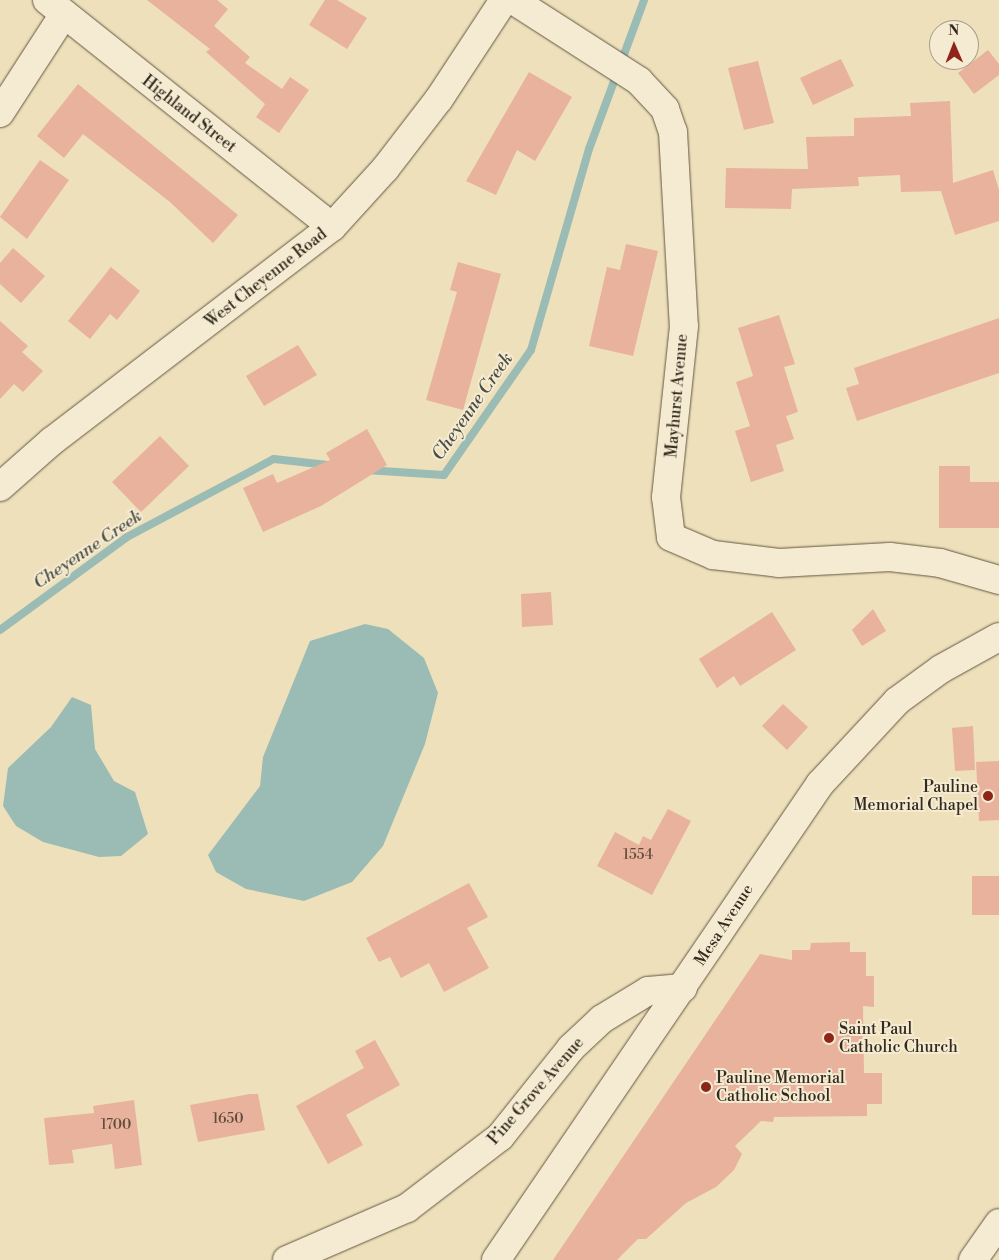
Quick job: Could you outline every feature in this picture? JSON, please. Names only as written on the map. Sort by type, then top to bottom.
[{"type":"street","name":"West Cheyenne Road","points":[[0,487],[52,441],[332,227],[385,169],[439,99],[504,0]]},
{"type":"street","name":"Mayhurst Avenue","points":[[513,0],[633,77],[665,109],[677,160],[684,326],[666,497],[671,537],[713,555],[779,563],[890,557],[940,563],[999,580]]},
{"type":"street","name":"Highland Street","points":[[55,7],[332,227]]},
{"type":"street","points":[[0,113],[55,7]]},
{"type":"street","name":"Mesa Avenue","points":[[496,1260],[683,988],[785,831],[859,738],[941,669],[999,636]]},
{"type":"street","name":"Pine Grove Avenue","points":[[287,1260],[407,1208],[500,1137],[570,1048],[602,1019],[648,991],[683,988]]},
{"type":"street","points":[[973,1260],[996,1226]]},
{"type":"water","points":[[365,624],[388,629],[424,658],[438,693],[425,744],[383,846],[352,882],[304,901],[246,889],[216,872],[208,855],[260,786],[263,757],[310,641]]},
{"type":"water","points":[[72,697],[91,705],[95,749],[114,781],[135,792],[148,834],[121,856],[99,857],[43,842],[16,826],[3,806],[8,768],[51,727]]},
{"type":"building","points":[[147,0],[217,0],[228,9],[214,26],[250,57],[245,63],[282,89],[290,77],[309,90],[279,133],[256,117],[265,104],[206,52],[210,49]]},
{"type":"building","points":[[325,0],[337,0],[367,18],[347,49],[309,25]]},
{"type":"building","points":[[988,50],[999,64],[999,75],[974,94],[958,73],[962,70],[979,70],[979,57]]},
{"type":"building","points":[[841,59],[854,86],[813,105],[800,78]]},
{"type":"building","points":[[758,61],[774,123],[744,130],[728,68]]},
{"type":"building","points":[[529,72],[572,97],[535,161],[517,150],[496,195],[466,181]]},
{"type":"building","points":[[78,84],[238,215],[213,243],[170,202],[83,134],[64,158],[37,136]]},
{"type":"building","points":[[950,101],[953,183],[993,170],[999,190],[999,221],[955,235],[941,191],[901,192],[900,175],[858,177],[859,186],[792,189],[791,209],[725,208],[726,168],[808,169],[806,137],[854,136],[854,118],[911,116],[910,103]]},
{"type":"building","points":[[40,160],[69,180],[27,239],[0,217]]},
{"type":"building","points":[[626,244],[658,251],[633,356],[589,346],[607,267],[620,270]]},
{"type":"building","points":[[13,248],[45,276],[21,303],[0,284],[0,263]]},
{"type":"building","points":[[458,262],[501,274],[463,410],[426,400],[457,292],[450,290]]},
{"type":"building","points":[[111,267],[140,291],[117,320],[110,314],[90,339],[68,321]]},
{"type":"building","points":[[779,315],[795,364],[784,367],[798,412],[786,416],[794,439],[776,445],[784,471],[751,482],[735,431],[750,426],[736,382],[753,376],[738,328]]},
{"type":"building","points":[[999,318],[999,373],[857,421],[846,388],[859,384],[854,368]]},
{"type":"building","points":[[0,321],[28,346],[22,352],[43,371],[23,392],[14,384],[0,399]]},
{"type":"building","points":[[298,345],[317,375],[264,406],[246,376]]},
{"type":"building","points":[[367,429],[387,465],[321,506],[263,532],[243,488],[273,474],[277,483],[330,460],[326,453]]},
{"type":"building","points":[[160,436],[189,466],[141,512],[112,482]]},
{"type":"building","points":[[939,466],[970,466],[970,482],[999,482],[999,528],[939,528]]},
{"type":"building","points":[[551,592],[553,625],[522,627],[521,594]]},
{"type":"building","points":[[873,609],[886,631],[862,646],[852,630]]},
{"type":"building","points":[[772,612],[796,650],[740,686],[734,676],[717,688],[699,659]]},
{"type":"building","points":[[783,704],[808,727],[787,750],[762,726]]},
{"type":"building","points":[[973,726],[975,770],[955,771],[952,728]]},
{"type":"building","points":[[999,761],[999,820],[979,821],[976,762]]},
{"type":"building","points":[[668,809],[691,821],[652,895],[597,866],[615,832],[639,845],[643,836],[651,840]]},
{"type":"building","points":[[972,876],[999,876],[999,915],[972,915]]},
{"type":"building","points":[[469,883],[488,917],[467,928],[489,968],[444,992],[429,963],[401,978],[390,957],[379,962],[366,938]]},
{"type":"building","points":[[850,942],[850,952],[866,952],[866,976],[874,976],[874,1007],[863,1006],[864,1073],[882,1073],[882,1104],[867,1104],[867,1116],[774,1117],[773,1122],[761,1121],[735,1146],[742,1154],[734,1170],[716,1187],[686,1203],[646,1239],[638,1239],[617,1260],[553,1260],[760,954],[792,960],[792,950],[810,950],[811,943]]},
{"type":"building","points":[[375,1040],[400,1085],[346,1115],[363,1145],[328,1164],[296,1106],[364,1068],[355,1051]]},
{"type":"building","points":[[258,1094],[265,1130],[198,1142],[190,1105]]},
{"type":"building","points":[[134,1100],[142,1165],[115,1169],[112,1144],[72,1150],[74,1163],[49,1165],[44,1118],[94,1113],[93,1106]]},
{"type":"waterway","name":"Cheyenne Creek","points":[[366,470],[444,475],[531,350],[589,149],[644,0]]},
{"type":"waterway","name":"Cheyenne Creek","points":[[0,630],[127,537],[274,459],[328,465]]},
{"type":"place","name":"Pauline Memorial Chapel","points":[[988,796]]},
{"type":"place","name":"Saint Paul Catholic Church","points":[[829,1038]]},
{"type":"place","name":"Pauline Memorial Catholic School","points":[[706,1087]]}]
